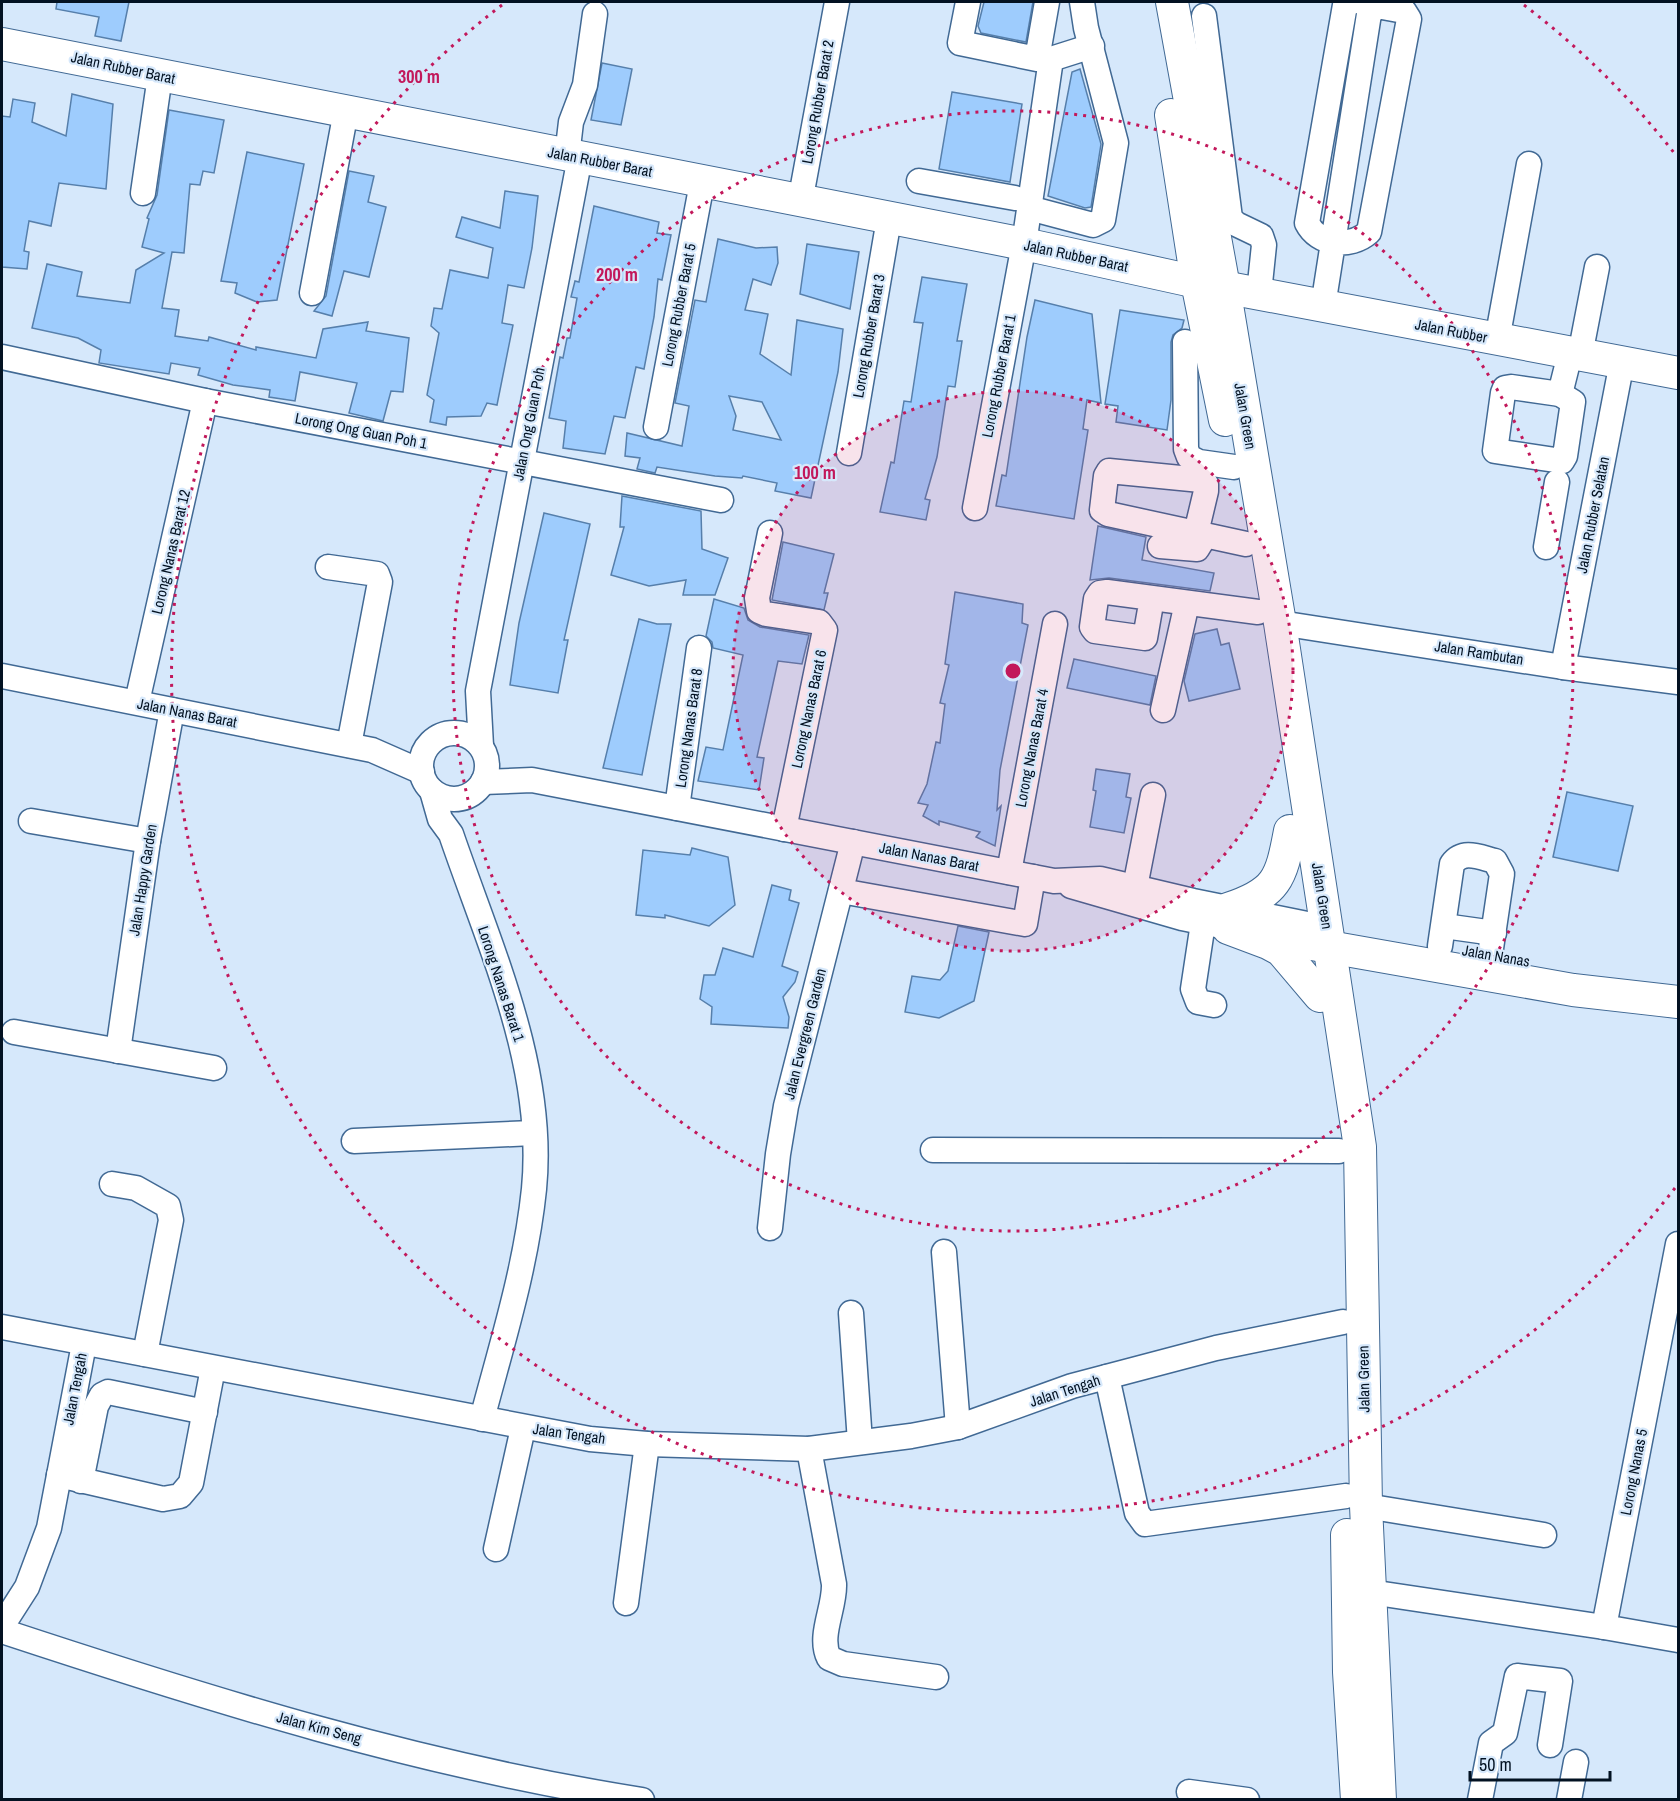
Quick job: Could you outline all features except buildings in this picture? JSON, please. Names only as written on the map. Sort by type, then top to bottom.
[{"type":"main road","name":"Jalan Green","points":[[1153,2],[1211,285],[1269,617],[1319,935],[1360,1147],[1356,1501],[1349,1672],[1358,1800]]},
{"type":"main road","name":"Jalan Green","points":[[1172,2],[1246,544],[1269,617],[1290,831],[1319,935],[1320,996],[1334,1077],[1339,1151],[1343,1322],[1356,1501],[1370,1592],[1380,1800]]},
{"type":"main road","name":"Jalan Rubber Barat","points":[[2,44],[702,183],[1015,242],[1211,285]]},
{"type":"main road","name":"Jalan Rubber","points":[[1211,285],[1678,373]]},
{"type":"main road","points":[[1220,920],[1271,887],[1283,870],[1290,831]]},
{"type":"main road","points":[[1220,920],[1281,950],[1320,996]]},
{"type":"main road","name":"Jalan Nanas","points":[[1319,935],[1442,937],[1492,944],[1670,1000]]},
{"type":"main road","name":"Jalan Nanas","points":[[1319,935],[1573,990],[1670,1000]]},
{"type":"street","name":"Lorong Rubber Barat 2","points":[[800,202],[837,2]]},
{"type":"street","points":[[968,2],[960,43],[1044,59],[1092,46]]},
{"type":"street","points":[[1022,203],[1044,59],[1047,2]]},
{"type":"street","points":[[919,182],[1022,203],[1093,225],[1103,220],[1116,143],[1082,2]]},
{"type":"street","points":[[1323,306],[1333,242],[1369,14],[1367,4],[1408,14],[1368,232],[1349,243],[1333,242],[1316,236],[1307,223],[1345,5],[1352,2]]},
{"type":"street","name":"Jalan Ong Guan Poh","points":[[482,749],[478,690],[522,462],[574,156],[571,122],[585,85],[595,14]]},
{"type":"street","points":[[1204,16],[1230,218],[1236,224],[1261,236],[1264,245],[1259,293]]},
{"type":"street","points":[[143,193],[160,76]]},
{"type":"street","points":[[1022,203],[1032,109]]},
{"type":"street","points":[[312,292],[345,111]]},
{"type":"street","points":[[1497,340],[1530,164]]},
{"type":"street","name":"Lorong Rubber Barat 5","points":[[656,427],[702,183]]},
{"type":"street","name":"Lorong Rubber Barat 1","points":[[975,508],[1022,203]]},
{"type":"street","name":"Lorong Rubber Barat 3","points":[[849,453],[890,219]]},
{"type":"street","points":[[1560,394],[1575,354],[1597,267]]},
{"type":"street","points":[[1185,342],[1186,449],[1189,458],[1199,462],[1234,466]]},
{"type":"street","name":"Lorong Ong Guan Poh 1","points":[[2,357],[205,401],[721,500]]},
{"type":"street","name":"Jalan Rubber Selatan","points":[[1563,667],[1622,362]]},
{"type":"street","name":"Lorong Nanas Barat 12","points":[[137,702],[205,401]]},
{"type":"street","points":[[1546,547],[1556,491],[1594,505]]},
{"type":"street","name":"Lorong Nanas Barat 6","points":[[770,533],[757,598],[759,611],[819,622],[825,630],[784,829]]},
{"type":"street","points":[[1160,546],[1197,549],[1201,534],[1246,544]]},
{"type":"street","points":[[328,567],[376,574],[380,582],[361,748]]},
{"type":"street","name":"Jalan Rambutan","points":[[1152,598],[1563,667],[1678,682]]},
{"type":"street","points":[[1164,710],[1187,603]]},
{"type":"street","name":"Lorong Nanas Barat 4","points":[[1009,872],[1055,624]]},
{"type":"street","name":"Lorong Nanas Barat 8","points":[[677,808],[699,648]]},
{"type":"street","name":"Jalan Nanas Barat","points":[[2,676],[361,748],[427,782]]},
{"type":"street","name":"Jalan Ong Guan Poh","points":[[436,739],[478,690]]},
{"type":"street","name":"Jalan Happy Garden","points":[[118,1051],[148,841],[172,711]]},
{"type":"street","points":[[453,733],[465,735],[482,749],[486,771],[483,782],[474,792],[462,798],[441,796],[427,782],[425,751],[436,739],[453,733]]},
{"type":"street","name":"Jalan Nanas Barat","points":[[361,748],[436,739]]},
{"type":"street","name":"Jalan Nanas Barat","points":[[482,749],[532,780]]},
{"type":"street","name":"Jalan Nanas Barat","points":[[483,782],[532,780],[1044,879],[1100,879],[1135,887],[1220,920]]},
{"type":"street","name":"Lorong Nanas Barat 1","points":[[427,782],[440,819],[451,834],[519,1032],[532,1104],[534,1187],[525,1255],[482,1419]]},
{"type":"street","points":[[1135,887],[1153,795]]},
{"type":"street","points":[[451,834],[462,798]]},
{"type":"street","points":[[31,821],[148,841]]},
{"type":"street","name":"Jalan Evergreen Garden","points":[[770,1228],[786,1106],[853,842]]},
{"type":"street","points":[[1442,937],[1452,864],[1457,857],[1464,854],[1495,861],[1502,874],[1492,944]]},
{"type":"street","points":[[841,891],[1024,924],[1044,879],[1220,920],[1319,935]]},
{"type":"street","points":[[1214,1005],[1198,1002],[1193,989],[1220,920]]},
{"type":"street","points":[[14,1032],[214,1068]]},
{"type":"street","points":[[354,1141],[533,1132]]},
{"type":"street","points":[[933,1150],[1339,1151]]},
{"type":"street","points":[[112,1184],[136,1188],[168,1206],[171,1220],[145,1354]]},
{"type":"street","name":"Lorong Nanas 5","points":[[1604,1627],[1678,1244]]},
{"type":"street","points":[[944,1252],[958,1427]]},
{"type":"street","points":[[851,1312],[860,1442]]},
{"type":"street","name":"Jalan Tengah","points":[[2,1626],[27,1587],[70,1478],[84,1344],[523,1428],[590,1438],[647,1444],[809,1449],[958,1427],[1072,1386],[1216,1348],[1343,1322]]},
{"type":"street","points":[[2,1327],[84,1344]]},
{"type":"street","points":[[205,1412],[108,1392],[102,1395],[96,1406],[70,1478],[163,1499],[180,1496],[190,1483],[205,1412],[213,1368]]},
{"type":"street","points":[[1107,1377],[1137,1513],[1145,1524],[1356,1501],[1544,1535]]},
{"type":"street","points":[[496,1549],[523,1428]]},
{"type":"street","points":[[626,1603],[647,1444]]},
{"type":"street","points":[[809,1449],[834,1584],[834,1601],[824,1647],[829,1658],[843,1664],[936,1677]]},
{"type":"street","points":[[1370,1592],[1678,1640]]},
{"type":"street","name":"Jalan Kim Seng","points":[[2,1631],[211,1700],[395,1749],[642,1800]]},
{"type":"street","points":[[1480,1800],[1491,1743],[1505,1733],[1517,1676],[1560,1681],[1550,1744]]},
{"type":"street","points":[[1569,1800],[1576,1762]]},
{"type":"street","points":[[1189,1792],[1247,1800]]}]
